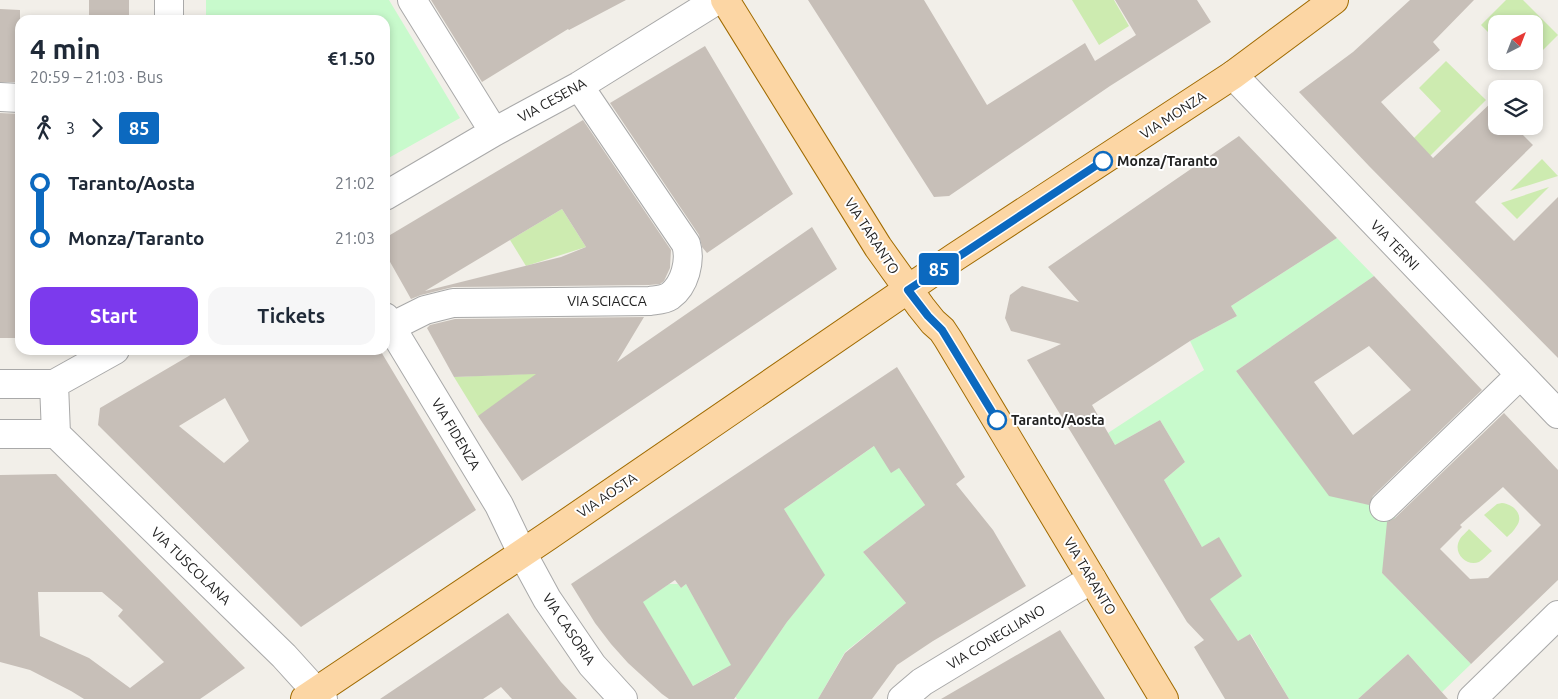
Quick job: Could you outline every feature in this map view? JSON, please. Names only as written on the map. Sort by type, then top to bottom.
[{"type":"main road","name":"VIA TARANTO","points":[[725,0],[875,242],[908,290],[948,339],[1164,699]]},
{"type":"main road","name":"VIA MONZA","points":[[908,290],[1234,75],[1334,0]]},
{"type":"main road","name":"VIA AOSTA","points":[[315,696],[908,290]]},
{"type":"street","points":[[169,0],[169,15]]},
{"type":"street","points":[[412,0],[494,132]]},
{"type":"street","name":"VIA CESENA","points":[[390,193],[494,132],[579,86],[717,0]]},
{"type":"street","name":"VIA TERNI","points":[[1234,75],[1558,414]]},
{"type":"street","name":"VIA SCIACCA","points":[[390,321],[453,302],[650,301],[670,296],[687,267],[689,254],[686,244],[579,86]]},
{"type":"street","points":[[0,97],[15,98]]},
{"type":"street","name":"VIA FIDENZA","points":[[390,325],[499,505],[522,553]]},
{"type":"street","points":[[0,384],[54,384],[106,355]]},
{"type":"street","points":[[1384,507],[1520,375]]},
{"type":"street","points":[[0,434],[56,434],[54,384]]},
{"type":"street","name":"VIA TUSCOLANA","points":[[56,434],[284,656],[315,696]]},
{"type":"street","name":"VIA CASORIA","points":[[522,553],[547,599],[582,651],[623,699]]},
{"type":"street","name":"VIA CONEGLIANO","points":[[902,699],[922,682],[1092,579]]},
{"type":"street","points":[[1472,699],[1558,615]]},
{"type":"green space","points":[[206,0],[389,0],[460,118],[390,157],[390,15],[206,15]]},
{"type":"green space","points":[[1072,0],[1114,0],[1129,26],[1099,45]]},
{"type":"green space","points":[[1506,0],[1523,0],[1538,15],[1491,15]]},
{"type":"green space","points":[[1488,18],[1488,32],[1481,25]]},
{"type":"green space","points":[[1543,20],[1558,35],[1543,50]]},
{"type":"green space","points":[[1446,61],[1486,100],[1417,169],[1400,152],[1441,111],[1419,88]]},
{"type":"green space","points":[[1542,159],[1558,176],[1510,191]]},
{"type":"green space","points":[[1549,187],[1517,219],[1501,203]]},
{"type":"green space","points":[[562,209],[586,247],[526,266],[510,240]]},
{"type":"green space","points":[[1337,238],[1374,276],[1236,371],[1329,495],[1365,504],[1373,497],[1397,519],[1382,573],[1471,664],[1442,692],[1408,654],[1358,699],[1289,699],[1251,634],[1238,641],[1210,599],[1202,547],[1164,480],[1185,462],[1160,420],[1115,445],[1108,433],[1204,370],[1190,341],[1237,316],[1231,306]]},
{"type":"green space","points":[[595,371],[478,416],[454,377]]},
{"type":"green space","points":[[880,442],[891,472],[899,468],[925,505],[863,552],[906,603],[845,652],[818,699],[737,699],[719,671],[693,686],[649,613],[638,605],[669,584],[678,584],[681,588],[686,584],[743,685],[787,622],[824,575],[784,509]]},
{"type":"green space","points":[[1502,503],[1514,508],[1519,515],[1518,523],[1507,537],[1484,515],[1497,504]]},
{"type":"green space","points":[[1469,529],[1492,551],[1479,562],[1470,563],[1466,561],[1458,550],[1460,539]]},
{"type":"building","points":[[89,0],[129,0],[129,15],[89,15]]},
{"type":"building","points":[[431,0],[626,0],[568,29],[482,82]]},
{"type":"building","points":[[808,0],[924,0],[987,105],[1085,43],[1095,61],[1136,35],[1115,0],[1197,0],[1211,22],[1110,86],[949,196],[934,197]]},
{"type":"building","points":[[1410,0],[1474,0],[1433,42],[1440,50],[1381,102],[1433,158],[1488,106],[1488,135],[1523,135],[1533,145],[1475,202],[1514,241],[1558,197],[1558,358],[1299,92],[1353,52]]},
{"type":"building","points":[[0,9],[20,10],[20,15],[15,15],[15,82],[0,82]]},
{"type":"building","points":[[705,46],[793,194],[707,253],[702,247],[699,235],[610,103]]},
{"type":"building","points":[[0,113],[15,114],[15,338],[0,338]]},
{"type":"building","points":[[583,120],[671,250],[670,268],[664,281],[660,284],[453,287],[411,299],[390,262],[390,235]],"holes":[[[562,209],[586,247],[561,257],[425,291]]]},
{"type":"building","points":[[1239,136],[1337,238],[1231,306],[1237,316],[1190,341],[1092,405],[1115,445],[1160,420],[1185,462],[1164,480],[1202,547],[1219,537],[1242,576],[1210,599],[1238,641],[1250,634],[1289,699],[1225,699],[1194,647],[1204,640],[1187,622],[1027,360],[1061,344],[1011,331],[1005,318],[1010,295],[1022,286],[1079,302],[1048,267]]},
{"type":"building","points":[[812,227],[837,269],[522,481],[478,416],[536,374],[454,377],[427,328],[430,325],[455,319],[644,317],[617,362]]},
{"type":"building","points":[[1374,276],[1482,390],[1373,496],[1369,505],[1329,496],[1236,371]],"holes":[[[1369,346],[1411,390],[1353,435],[1314,382]]]},
{"type":"building","points":[[190,355],[383,355],[476,510],[301,627],[98,425],[100,408]],"holes":[[[225,398],[249,441],[224,463],[179,426]]]},
{"type":"building","points":[[897,367],[965,477],[956,484],[993,530],[1026,586],[933,641],[897,665],[872,699],[818,699],[845,653],[906,603],[863,552],[925,505],[899,468],[891,473],[874,446],[784,509],[825,575],[787,622],[734,699],[669,699],[628,663],[611,644],[595,623],[571,584]],"holes":[[[675,580],[681,588],[686,584],[731,665],[693,686],[643,602]]]},
{"type":"building","points":[[1504,413],[1558,470],[1558,580],[1471,664],[1382,573],[1387,522],[1395,518]],"holes":[[[1503,487],[1541,525],[1488,578],[1470,579],[1440,549],[1462,527],[1460,525]]]},
{"type":"building","points":[[56,474],[245,668],[200,699],[84,699],[30,670],[0,662],[0,475]],"holes":[[[38,592],[102,592],[123,610],[118,616],[164,662],[130,688],[89,658],[40,636]]]},
{"type":"building","points":[[508,613],[561,682],[577,699],[512,699],[501,687],[483,699],[380,699]]},
{"type":"building","points":[[1060,630],[1105,699],[941,699]]},
{"type":"building","points":[[1408,654],[1448,699],[1358,699]]},
{"type":"bus line","name":"85","points":[[997,420],[942,330],[921,308],[908,290],[1103,161]]},
{"type":"place","name":"Monza/Taranto","points":[[1103,161]]},
{"type":"place","name":"Taranto/Aosta","points":[[997,420]]}]
